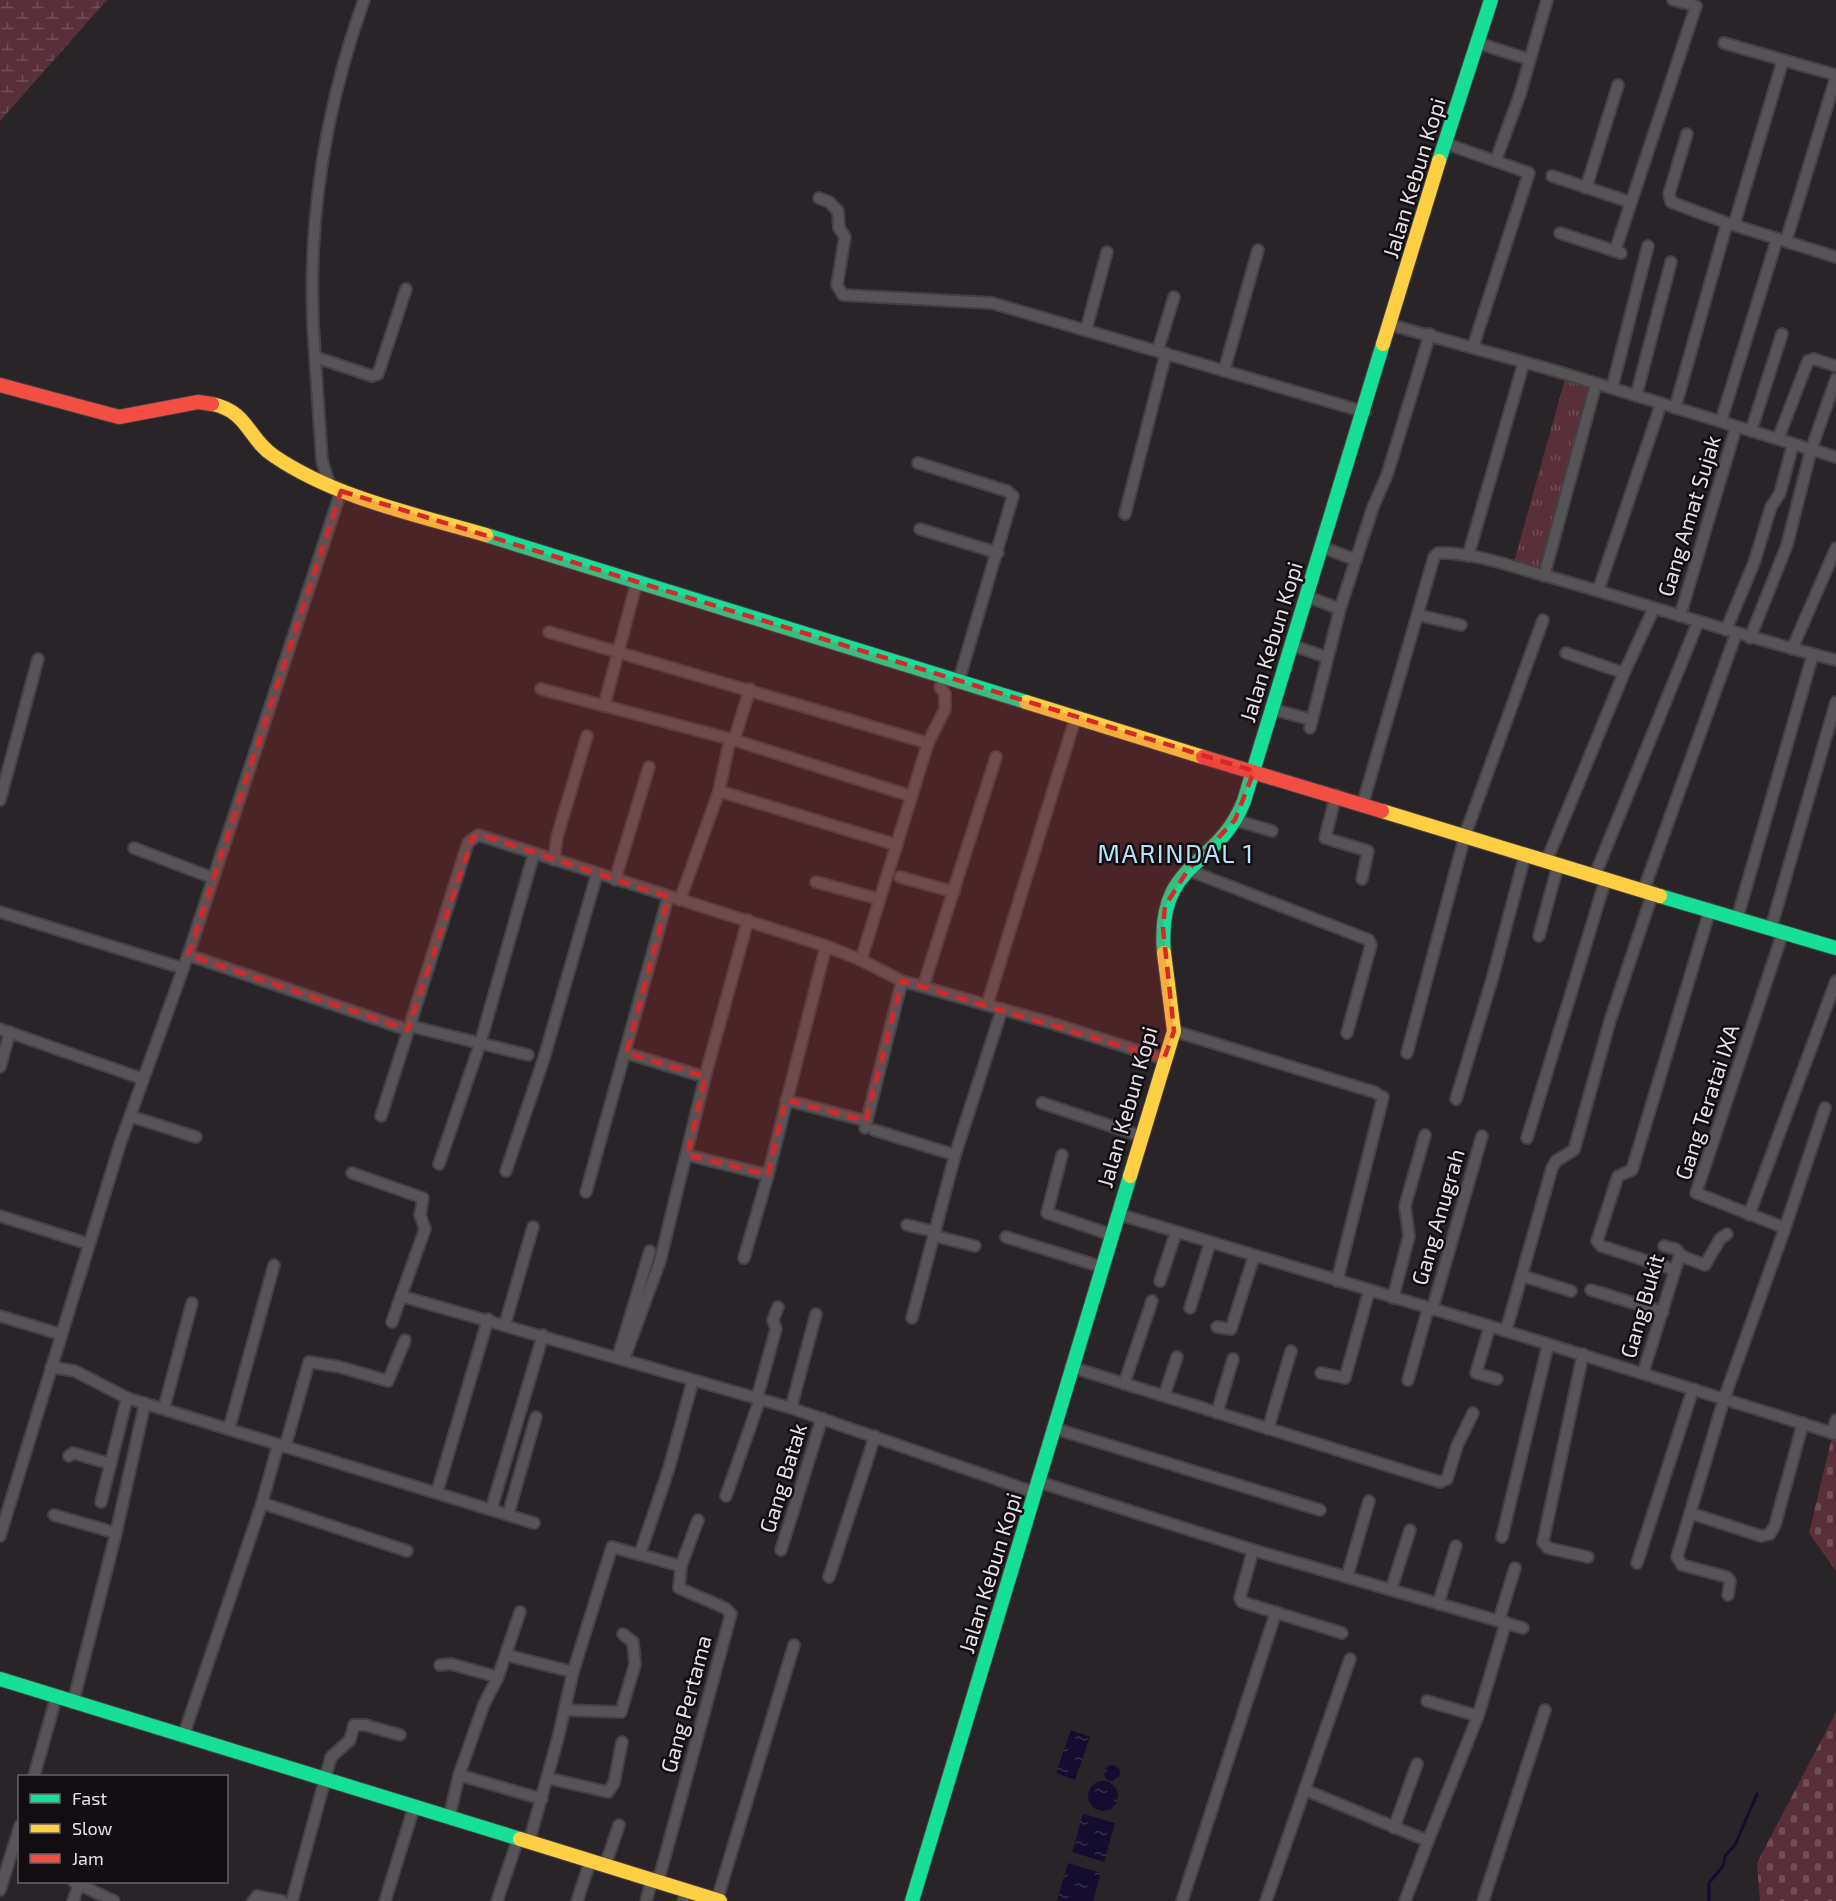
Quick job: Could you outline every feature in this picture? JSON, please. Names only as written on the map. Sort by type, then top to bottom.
[{"type":"street","points":[[0,1536],[4,1508],[51,1368],[130,1116],[188,955],[336,488],[322,461],[312,304],[314,221],[324,144],[364,0]]},
{"type":"street","name":"Jalan Kebun Kopi","points":[[912,1901],[1174,1031],[1163,928],[1165,906],[1176,885],[1188,870],[1235,819],[1254,771],[1306,596],[1365,412],[1428,196],[1447,144],[1491,0]]},
{"type":"street","points":[[1496,160],[1520,94],[1528,59],[1547,0]]},
{"type":"street","points":[[1560,233],[1618,252],[1630,202],[1696,6],[1673,0]]},
{"type":"street","points":[[1478,43],[1528,59]]},
{"type":"street","points":[[1721,422],[1836,76],[1724,43]]},
{"type":"street","points":[[1675,408],[1730,224],[1783,60]]},
{"type":"street","points":[[1586,188],[1618,85]]},
{"type":"street","points":[[1687,134],[1670,194],[1671,202],[1730,224],[1836,257]]},
{"type":"street","points":[[1447,144],[1496,160],[1529,175],[1473,347]]},
{"type":"street","points":[[1552,176],[1630,202]]},
{"type":"street","points":[[819,198],[829,202],[838,211],[839,228],[845,237],[837,285],[843,295],[992,303],[1365,412]]},
{"type":"street","points":[[1612,388],[1648,246]]},
{"type":"street","points":[[1224,370],[1258,250]]},
{"type":"street","points":[[1086,330],[1107,252]]},
{"type":"street","points":[[1636,396],[1671,262]]},
{"type":"street","points":[[315,357],[363,374],[372,376],[378,374],[406,289]]},
{"type":"street","points":[[1125,514],[1174,297]]},
{"type":"street","points":[[1391,325],[1430,334],[1836,457]]},
{"type":"street","points":[[1272,709],[1311,724],[1326,657],[1340,609],[1387,475],[1430,334]]},
{"type":"street","points":[[1751,431],[1782,334]]},
{"type":"street","points":[[1778,440],[1808,361],[1814,359],[1836,366]]},
{"type":"street","points":[[1468,556],[1524,362]]},
{"type":"street","points":[[1750,638],[1787,545],[1811,450],[1836,379]]},
{"type":"street","points":[[1544,576],[1596,384]]},
{"type":"street","points":[[0,385],[118,417],[198,402],[221,406],[239,415],[269,453],[290,467],[336,488],[1363,803],[1525,855],[1836,946]]},
{"type":"street","points":[[1598,591],[1661,404]]},
{"type":"street","name":"Gang Amat Sujak","points":[[1680,616],[1736,427]]},
{"type":"street","points":[[1506,1330],[1553,1164],[1574,1150],[1648,890],[1771,507],[1784,483],[1793,444]]},
{"type":"street","points":[[918,464],[1012,494],[998,553],[959,680]]},
{"type":"street","points":[[920,528],[998,553]]},
{"type":"street","points":[[1322,547],[1356,560]]},
{"type":"street","points":[[1792,650],[1836,548]]},
{"type":"street","points":[[1363,803],[1435,555],[1442,553],[1468,556],[1598,591],[1792,650],[1836,660]]},
{"type":"street","points":[[604,706],[637,581]]},
{"type":"street","points":[[1306,596],[1340,609]]},
{"type":"street","points":[[1539,936],[1552,863],[1624,673],[1654,608]]},
{"type":"street","points":[[1418,615],[1461,625]]},
{"type":"street","points":[[1407,1053],[1465,835],[1543,620]]},
{"type":"street","points":[[1527,1138],[1600,876],[1698,621]]},
{"type":"street","points":[[549,632],[928,743]]},
{"type":"street","points":[[1291,645],[1326,657]]},
{"type":"street","points":[[1566,653],[1624,673]]},
{"type":"street","points":[[1737,918],[1813,654]]},
{"type":"street","points":[[0,800],[38,659]]},
{"type":"street","points":[[861,960],[928,743],[945,709],[945,694],[940,687]]},
{"type":"street","points":[[541,689],[732,740],[911,796]]},
{"type":"street","points":[[680,900],[750,689]]},
{"type":"street","points":[[1777,930],[1836,702]]},
{"type":"street","points":[[987,1005],[1076,716]]},
{"type":"street","points":[[554,860],[557,837],[587,736]]},
{"type":"street","points":[[923,987],[996,757]]},
{"type":"street","points":[[615,880],[649,767]]},
{"type":"street","points":[[718,791],[897,845]]},
{"type":"street","points":[[1336,795],[1325,838],[1368,851],[1362,879]]},
{"type":"street","points":[[1235,819],[1272,831]]},
{"type":"street","points":[[381,1116],[468,843],[478,835],[826,946],[861,960],[902,981],[1164,1059]]},
{"type":"street","points":[[134,848],[213,878]]},
{"type":"street","points":[[439,1164],[480,1044],[534,853]]},
{"type":"street","points":[[1456,1099],[1493,976],[1525,855]]},
{"type":"street","points":[[1188,870],[1371,942],[1347,1033]]},
{"type":"street","points":[[506,1171],[544,1058],[597,874]]},
{"type":"street","points":[[900,877],[954,892]]},
{"type":"street","points":[[816,882],[879,899]]},
{"type":"street","points":[[586,1192],[668,897]]},
{"type":"street","points":[[1675,1270],[1601,1246],[1597,1241],[1618,1176],[1632,1170],[1710,910]]},
{"type":"street","points":[[0,912],[182,968]]},
{"type":"street","points":[[621,1358],[660,1261],[705,1077],[748,920]]},
{"type":"street","name":"Gang Teratai IXA","points":[[1777,930],[1696,1193],[1785,1228]]},
{"type":"street","points":[[744,1258],[768,1175],[826,946]]},
{"type":"street","points":[[188,955],[409,1028],[528,1055]]},
{"type":"street","points":[[868,1127],[902,981]]},
{"type":"street","points":[[1749,1215],[1836,981]]},
{"type":"street","points":[[912,1318],[955,1155],[1002,1009]]},
{"type":"street","points":[[0,1067],[5,1031],[143,1079]]},
{"type":"street","points":[[1174,1031],[1374,1092],[1383,1097],[1337,1281]]},
{"type":"street","points":[[626,1053],[705,1077]]},
{"type":"street","points":[[786,1100],[955,1155]]},
{"type":"street","points":[[1042,1103],[1141,1136]]},
{"type":"street","points":[[1728,1595],[1730,1581],[1727,1577],[1678,1562],[1724,1399],[1825,1108]]},
{"type":"street","points":[[130,1116],[196,1137]]},
{"type":"street","points":[[1393,1298],[1409,1236],[1405,1206],[1425,1135]]},
{"type":"street","name":"Gang Anugrah","points":[[1408,1380],[1482,1136]]},
{"type":"street","points":[[687,1155],[768,1175]]},
{"type":"street","points":[[1062,1155],[1047,1213],[1112,1235]]},
{"type":"street","points":[[352,1173],[423,1198],[420,1215],[425,1229],[392,1322]]},
{"type":"street","points":[[1118,1214],[1506,1330],[1834,1434],[1836,1420]]},
{"type":"street","points":[[0,1216],[89,1245]]},
{"type":"street","points":[[907,1225],[975,1246]]},
{"type":"street","points":[[505,1324],[533,1227]]},
{"type":"street","points":[[1160,1281],[1176,1232]]},
{"type":"street","points":[[1664,1245],[1705,1264],[1720,1239],[1727,1234]]},
{"type":"street","points":[[1006,1236],[1102,1267]]},
{"type":"street","points":[[1190,1308],[1210,1243]]},
{"type":"street","points":[[621,1358],[650,1251]]},
{"type":"street","name":"Gang Bukit","points":[[1643,1373],[1663,1312],[1678,1253]]},
{"type":"street","points":[[1217,1327],[1232,1329],[1254,1256]]},
{"type":"street","points":[[229,1429],[274,1265]]},
{"type":"street","points":[[1523,1276],[1571,1291]]},
{"type":"street","points":[[1591,1290],[1663,1312]]},
{"type":"street","points":[[1321,1373],[1345,1378],[1370,1291]]},
{"type":"street","points":[[401,1296],[759,1398],[1038,1488],[1523,1628]]},
{"type":"street","points":[[1124,1384],[1152,1301]]},
{"type":"street","points":[[164,1408],[192,1303]]},
{"type":"street","points":[[726,1496],[759,1398],[776,1329],[773,1322],[778,1307]]},
{"type":"street","points":[[791,1408],[816,1314]]},
{"type":"street","points":[[0,1317],[60,1334]]},
{"type":"street","points":[[437,1492],[488,1319]]},
{"type":"street","points":[[1490,1326],[1476,1374],[1497,1379]]},
{"type":"street","points":[[491,1510],[543,1335]]},
{"type":"street","points":[[183,1737],[309,1362],[340,1367],[388,1381],[405,1340]]},
{"type":"street","points":[[1502,1537],[1548,1345]]},
{"type":"street","points":[[1268,1429],[1291,1352]]},
{"type":"street","points":[[1582,1354],[1543,1542],[1548,1548],[1588,1557]]},
{"type":"street","points":[[1164,1396],[1177,1357]]},
{"type":"street","points":[[1217,1413],[1233,1359]]},
{"type":"street","points":[[1071,1367],[1440,1482],[1448,1479],[1457,1446],[1473,1413]]},
{"type":"street","points":[[51,1368],[75,1371],[127,1398],[534,1523]]},
{"type":"street","points":[[640,1554],[669,1467],[693,1380]]},
{"type":"street","points":[[1637,1563],[1693,1389]]},
{"type":"street","points":[[101,1502],[127,1398]]},
{"type":"street","points":[[73,1704],[116,1533],[145,1403]]},
{"type":"street","points":[[508,1515],[536,1417]]},
{"type":"street","name":"Gang Batak","points":[[781,1550],[822,1418]]},
{"type":"street","points":[[1690,1513],[1761,1536],[1770,1534],[1775,1525],[1803,1423]]},
{"type":"street","points":[[1053,1428],[1320,1510]]},
{"type":"street","points":[[829,1577],[875,1436]]},
{"type":"street","points":[[69,1456],[73,1453],[111,1464]]},
{"type":"street","points":[[1347,1577],[1369,1501]]},
{"type":"street","points":[[262,1503],[406,1551]]},
{"type":"street","points":[[54,1515],[116,1533]]},
{"type":"street","points":[[497,1901],[542,1799],[573,1672],[612,1547],[681,1566],[698,1520]]},
{"type":"street","points":[[1391,1590],[1410,1530]]},
{"type":"street","points":[[1438,1604],[1456,1546]]},
{"type":"street","points":[[1253,1550],[1240,1598],[1245,1604],[1342,1633]]},
{"type":"street","name":"Gang Pertama","points":[[655,1880],[730,1614],[725,1608],[679,1588],[681,1566]]},
{"type":"street","points":[[1405,1901],[1478,1716],[1515,1568]]},
{"type":"street","points":[[449,1818],[459,1775],[484,1704],[498,1677],[520,1612]]},
{"type":"street","points":[[1182,1901],[1276,1612]]},
{"type":"street","points":[[564,1710],[621,1713],[636,1653],[633,1642],[623,1634]]},
{"type":"street","points":[[0,1679],[73,1704],[655,1880],[685,1896],[718,1901],[794,1645]]},
{"type":"street","points":[[506,1654],[573,1672]]},
{"type":"street","points":[[1266,1901],[1350,1659]]},
{"type":"street","points":[[440,1665],[451,1664],[498,1677]]},
{"type":"street","points":[[34,1775],[56,1698]]},
{"type":"street","points":[[1426,1701],[1478,1716]]},
{"type":"street","points":[[1483,1901],[1545,1710]]},
{"type":"street","points":[[292,1901],[331,1757],[350,1740],[354,1725],[365,1725],[400,1735]]},
{"type":"street","points":[[547,1778],[608,1792],[614,1783],[622,1742]]},
{"type":"street","points":[[1394,1828],[1417,1764]]},
{"type":"street","points":[[459,1775],[542,1799]]},
{"type":"street","points":[[1305,1790],[1428,1841]]},
{"type":"street","points":[[385,1901],[414,1807]]},
{"type":"street","points":[[605,1866],[619,1825]]},
{"type":"street","points":[[0,1890],[14,1863],[18,1838]]},
{"type":"street","points":[[577,1901],[590,1862]]},
{"type":"street","points":[[646,1901],[655,1880]]},
{"type":"street","points":[[74,1901],[77,1883],[114,1901]]},
{"type":"street","points":[[253,1901],[257,1896],[282,1901]]},
{"type":"highlighted area","points":[[341,491],[1254,771],[1235,820],[1188,870],[1165,906],[1163,928],[1174,1031],[1164,1059],[902,981],[866,1121],[786,1100],[768,1175],[687,1155],[705,1077],[626,1053],[668,897],[487,837],[473,837],[408,1030],[188,955]]},
{"type":"green space","points":[[0,0],[107,0],[0,121]]},
{"type":"green space","points":[[1565,379],[1590,386],[1540,570],[1514,562]]},
{"type":"green space","points":[[1832,1437],[1836,1438],[1836,1571],[1809,1533]]},
{"type":"green space","points":[[1836,1712],[1836,1901],[1760,1901],[1757,1863]]},
{"type":"water","points":[[1071,1730],[1090,1737],[1075,1780],[1056,1773]]},
{"type":"water","points":[[1112,1765],[1120,1773],[1112,1781],[1104,1773]]},
{"type":"water","points":[[1103,1781],[1114,1785],[1118,1796],[1114,1807],[1103,1811],[1092,1807],[1088,1796],[1092,1785]]},
{"type":"water","points":[[1083,1814],[1115,1823],[1104,1862],[1072,1852]]},
{"type":"water","points":[[1068,1863],[1101,1873],[1093,1901],[1057,1901]]},
{"type":"waterway","points":[[1709,1901],[1709,1883],[1723,1866],[1725,1856],[1735,1845],[1757,1794]]},
{"type":"traffic: fast","points":[[1439,161],[1491,0]]},
{"type":"traffic: fast","points":[[1164,953],[1164,922],[1169,899],[1191,868],[1219,841],[1244,801],[1383,344]]},
{"type":"traffic: fast","points":[[486,535],[1026,702]]},
{"type":"traffic: fast","points":[[1660,896],[1836,948]]},
{"type":"traffic: fast","points":[[912,1901],[1130,1176]]},
{"type":"traffic: fast","points":[[0,1679],[520,1839]]},
{"type":"traffic: slow","points":[[1383,344],[1439,161]]},
{"type":"traffic: slow","points":[[212,404],[224,408],[241,419],[258,442],[274,456],[323,483],[404,512],[486,535]]},
{"type":"traffic: slow","points":[[1026,702],[1203,757]]},
{"type":"traffic: slow","points":[[1382,811],[1660,896]]},
{"type":"traffic: slow","points":[[1130,1176],[1174,1031],[1164,953]]},
{"type":"traffic: slow","points":[[520,1839],[720,1901]]},
{"type":"traffic: jam","points":[[0,385],[119,417],[198,402],[212,404]]},
{"type":"traffic: jam","points":[[1203,757],[1382,811]]},
{"type":"district","name":"MARINDAL 1","points":[[1176,854]]}]
